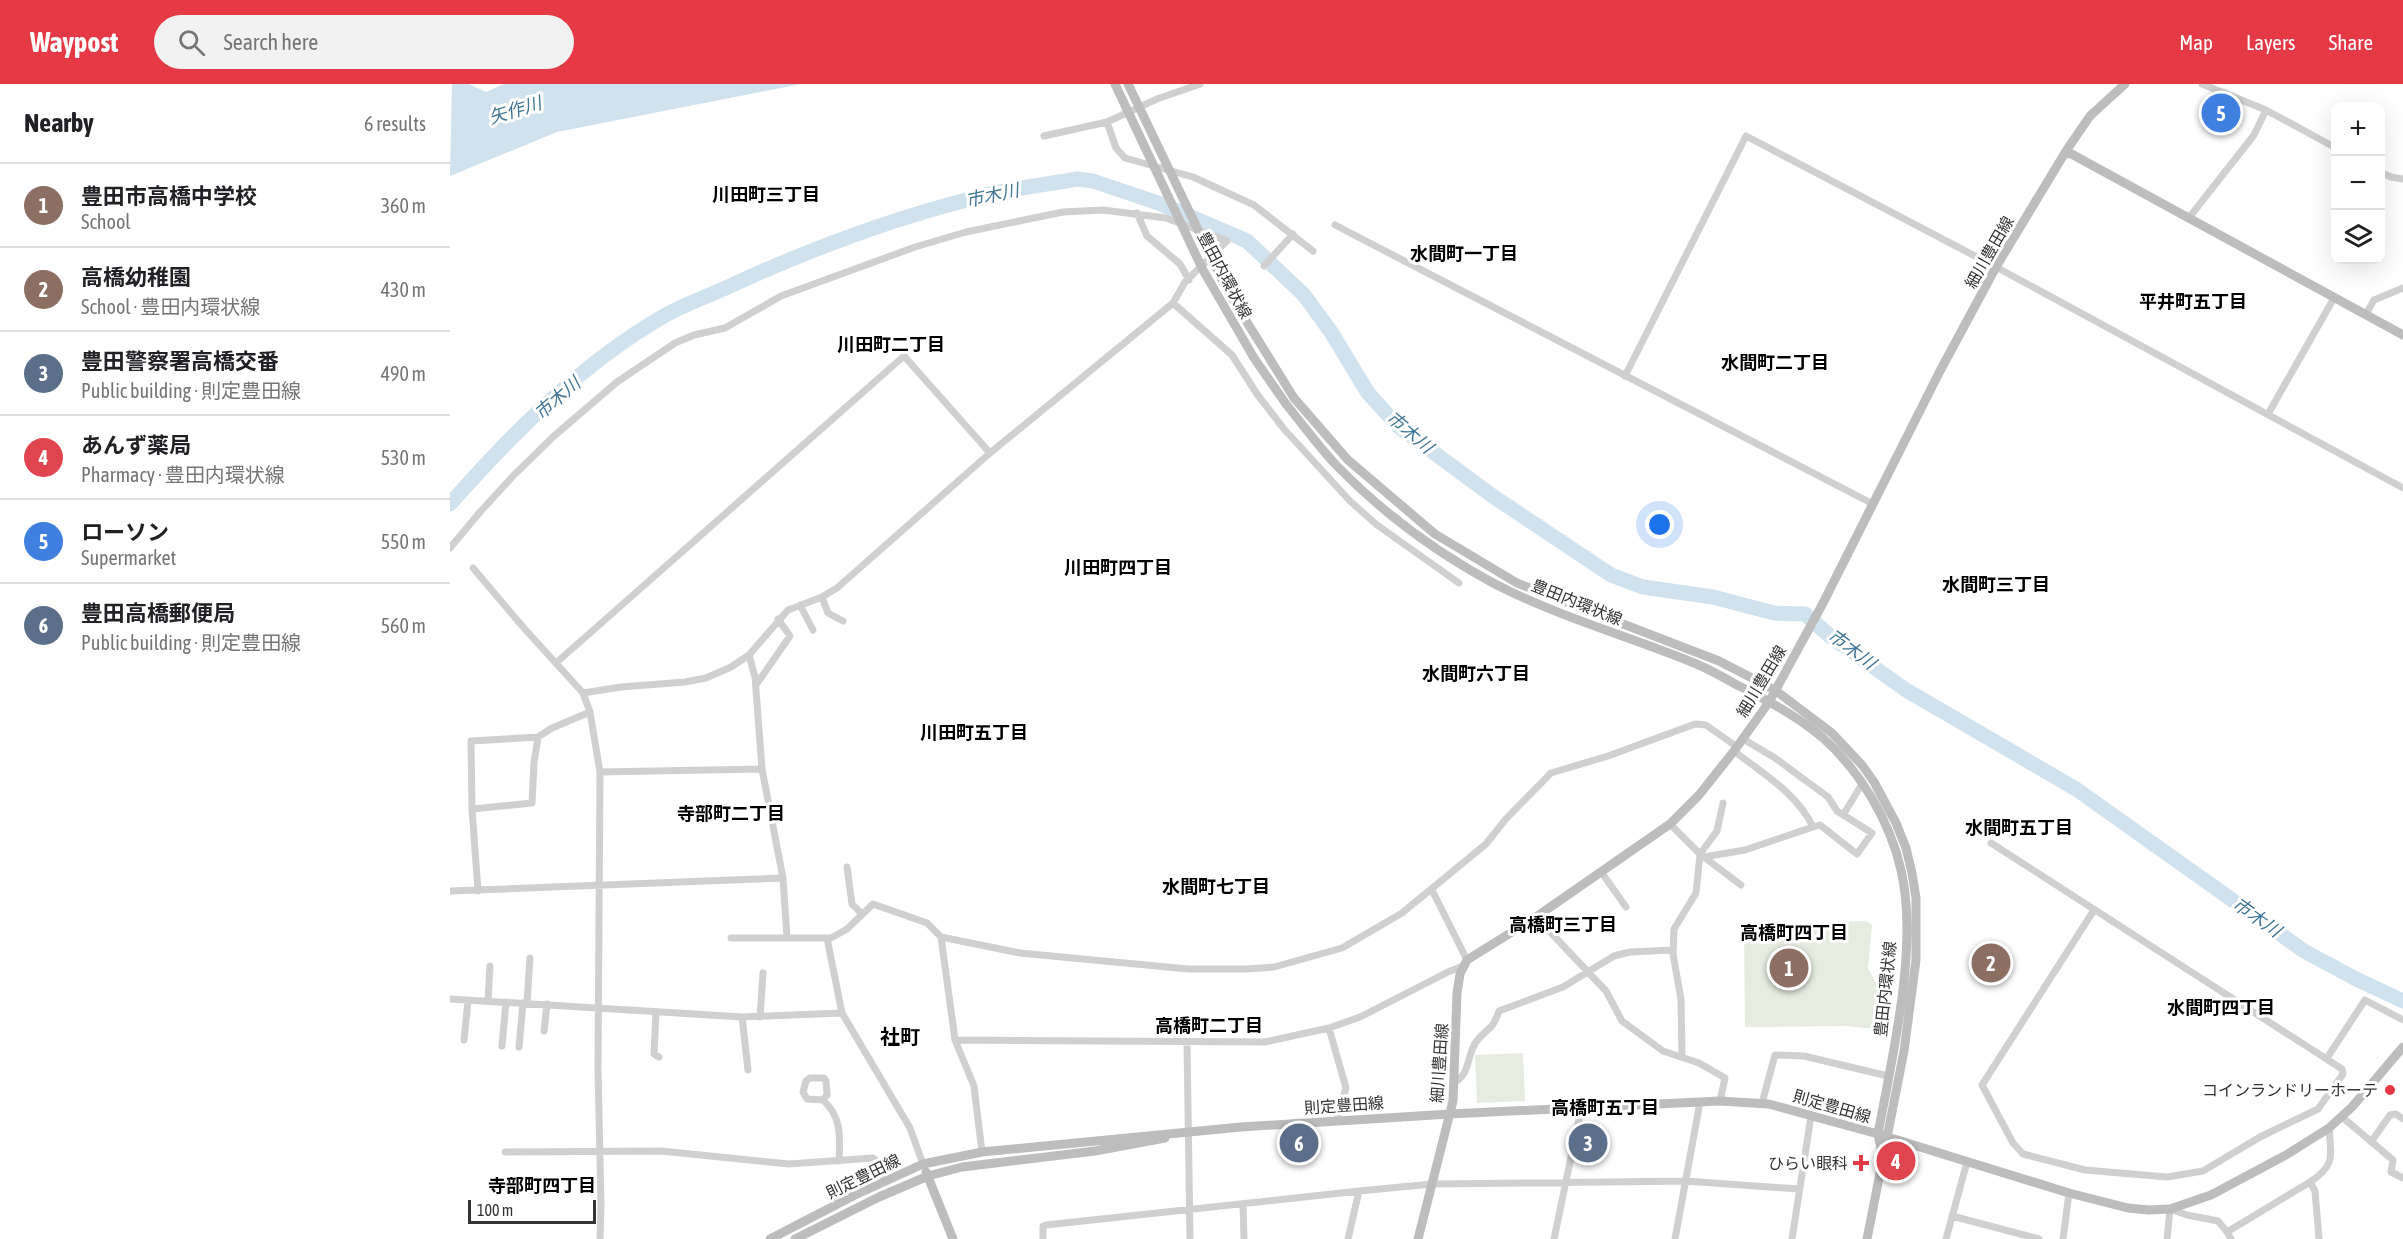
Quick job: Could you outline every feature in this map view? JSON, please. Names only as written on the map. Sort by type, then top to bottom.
[{"type":"main road","name":"豊田内環状線","points":[[1115,84],[1203,270],[1254,358],[1286,404],[1336,464],[1381,507],[1440,550],[1495,583],[1558,613],[1696,663],[1769,702],[1824,739],[1862,784],[1880,812],[1892,839],[1901,869],[1906,900],[1906,959],[1878,1134],[1882,1154]]},
{"type":"main road","name":"豊田内環状線","points":[[1128,84],[1227,290],[1294,398],[1348,459],[1435,534],[1517,583],[1719,661],[1775,690],[1832,733],[1862,765],[1885,800],[1906,848],[1916,898],[1916,960],[1889,1138],[1882,1154],[1867,1239]]},
{"type":"main road","name":"細川豊田線","points":[[1418,1239],[1450,1114],[1454,1083],[1457,993],[1465,963],[1602,873],[1670,824],[1699,795],[1738,746],[1769,702],[1819,610],[1940,371],[1996,267],[2066,151],[2095,110],[2124,84]]},
{"type":"main road","points":[[2066,151],[2403,335]]},
{"type":"main road","name":"則定豊田線","points":[[770,1239],[923,1164],[982,1152],[1188,1132],[1336,1121],[1720,1101],[1762,1103],[1878,1134],[2069,1193],[2128,1208],[2170,1209],[2211,1195],[2293,1151],[2329,1128],[2342,1117],[2403,1047]]},
{"type":"main road","name":"則定豊田線","points":[[795,1239],[879,1197],[928,1176],[962,1167],[1144,1143],[1188,1132]]},
{"type":"main road","points":[[923,1164],[953,1239]]},
{"type":"street","points":[[1044,135],[1107,122],[1157,99],[1200,84]]},
{"type":"street","points":[[2202,84],[2266,110],[2331,145]]},
{"type":"street","points":[[2188,219],[2254,135],[2266,110]]},
{"type":"street","points":[[1107,122],[1116,148],[1125,158],[1193,177],[1254,205],[1313,251]]},
{"type":"street","points":[[1624,376],[1746,136],[1996,267],[2403,488]]},
{"type":"street","points":[[2385,174],[2403,178]]},
{"type":"street","points":[[450,548],[480,512],[554,436],[618,382],[675,343],[694,335],[725,328],[763,304],[804,287],[915,247],[966,232],[1063,212],[1103,210],[1137,213],[1166,218],[1227,240],[1190,280],[1185,282],[1173,303],[990,453],[855,573],[822,597],[788,610],[749,655],[731,667],[706,678],[583,693]]},
{"type":"street","points":[[1137,213],[1147,236],[1180,264],[1190,280]]},
{"type":"street","points":[[1335,225],[1873,504]]},
{"type":"street","points":[[1264,266],[1293,234]]},
{"type":"street","points":[[2366,314],[2374,300],[2403,288]]},
{"type":"street","points":[[2268,414],[2334,298]]},
{"type":"street","points":[[1173,303],[1232,355],[1257,394],[1284,429],[1350,501],[1377,525],[1459,583]]},
{"type":"street","points":[[556,663],[904,356],[990,453]]},
{"type":"street","points":[[473,568],[583,693],[590,712],[600,772],[598,886],[600,1239]]},
{"type":"street","points":[[822,597],[828,613],[843,621]]},
{"type":"street","points":[[800,605],[813,630]]},
{"type":"street","points":[[756,685],[790,636],[778,619]]},
{"type":"street","points":[[749,655],[756,685],[762,769],[783,878],[787,938]]},
{"type":"street","points":[[478,891],[472,809],[471,741],[538,737],[552,728],[590,712]]},
{"type":"street","points":[[731,938],[827,938],[847,929],[873,904],[927,923],[941,937],[1020,953],[1188,969],[1274,967],[1342,948],[1391,920],[1432,890],[1486,844],[1505,820],[1551,773],[1608,756],[1695,724],[1706,725],[1738,746],[1806,812],[1813,827]]},
{"type":"street","points":[[472,809],[532,803],[538,737]]},
{"type":"street","points":[[1702,856],[1745,850],[1820,825],[1857,854],[1872,833],[1837,812],[1828,797],[1775,758],[1738,746]]},
{"type":"street","points":[[600,772],[762,769]]},
{"type":"street","points":[[1843,815],[1862,784]]},
{"type":"street","points":[[1682,1057],[1681,999],[1673,950],[1677,922],[1696,891],[1702,856],[1716,831],[1724,802]]},
{"type":"street","points":[[1670,824],[1702,856],[1741,885]]},
{"type":"street","points":[[1991,843],[2342,1069],[2343,1074],[2318,1109],[2260,1137],[2203,1171],[2167,1177],[2085,1170],[2023,1154],[2013,1143],[1982,1085],[2094,910]]},
{"type":"street","points":[[847,867],[852,904],[861,914]]},
{"type":"street","points":[[1602,873],[1626,907]]},
{"type":"street","points":[[450,891],[783,878]]},
{"type":"street","points":[[955,1040],[1264,1042],[1329,1028],[1360,1017],[1465,963],[1432,890]]},
{"type":"street","points":[[1536,917],[1588,970],[1607,994],[1622,1021],[1663,1051],[1703,1065],[1725,1078],[1720,1101]]},
{"type":"street","points":[[941,937],[955,1040],[974,1086],[982,1152]]},
{"type":"street","points":[[827,938],[842,1013],[910,1128],[923,1164]]},
{"type":"street","points":[[1454,1083],[1463,1077],[1477,1041],[1494,1025],[1498,1011],[1563,987],[1583,977],[1588,970],[1614,956],[1630,952],[1673,950]]},
{"type":"street","points":[[519,1047],[530,958]]},
{"type":"street","points":[[488,1001],[490,966]]},
{"type":"street","points":[[759,1017],[763,973]]},
{"type":"street","points":[[450,999],[742,1017],[842,1013]]},
{"type":"street","points":[[464,1040],[468,1000]]},
{"type":"street","points":[[2327,1058],[2365,1000],[2403,1020]]},
{"type":"street","points":[[502,1046],[506,1002]]},
{"type":"street","points":[[544,1031],[547,1004]]},
{"type":"street","points":[[656,1012],[654,1054],[658,1057]]},
{"type":"street","points":[[742,1017],[748,1070]]},
{"type":"street","points":[[1329,1028],[1346,1088],[1336,1121]]},
{"type":"street","points":[[1187,1043],[1190,1239]]},
{"type":"street","points":[[1762,1103],[1775,1055],[1804,1056],[1888,1076]]},
{"type":"street","points":[[823,1100],[835,1114],[839,1124],[839,1161]]},
{"type":"street","points":[[1675,1239],[1700,1102]]},
{"type":"street","points":[[1554,1239],[1581,1108]]},
{"type":"street","points":[[2371,1142],[2390,1115],[2396,1114],[2403,1119]]},
{"type":"street","points":[[1792,1239],[1811,1116]]},
{"type":"street","points":[[2342,1117],[2393,1160],[2391,1172],[2403,1178]]},
{"type":"street","points":[[2227,1232],[2323,1174],[2329,1166],[2331,1155],[2329,1128]]},
{"type":"street","points":[[505,1152],[672,1152],[774,1163],[873,1158],[877,1161],[885,1181]]},
{"type":"street","points":[[1946,1239],[1967,1162]]},
{"type":"street","points":[[1043,1239],[1043,1226],[1046,1225],[1432,1184],[1685,1181],[1799,1189]]},
{"type":"street","points":[[2310,1182],[2315,1191],[2319,1239],[2313,1239]]},
{"type":"street","points":[[1348,1239],[1359,1191]]},
{"type":"street","points":[[2063,1239],[2069,1193]]},
{"type":"street","points":[[1243,1204],[1244,1239]]},
{"type":"street","points":[[2167,1239],[2170,1209],[2218,1221],[2231,1239]]},
{"type":"street","points":[[1952,1216],[2039,1239]]},
{"type":"shaded area","points":[[1866,921],[1872,925],[1868,968],[1879,989],[1874,1029],[1847,1026],[1745,1027],[1744,925]]},
{"type":"shaded area","points":[[1523,1053],[1525,1101],[1477,1103],[1475,1055]]},
{"type":"water","name":"矢作川","points":[[452,84],[469,84],[486,92],[504,84],[801,84],[557,132],[450,176]]},
{"type":"waterway","name":"市木川","points":[[450,504],[523,426],[550,401],[605,355],[672,312],[820,248],[912,216],[974,198],[1012,190],[1077,179],[1093,181],[1161,204],[1247,241],[1304,295],[1331,332],[1368,393],[1399,427],[1494,497],[1611,575],[1643,587],[1713,597],[1774,613],[1805,614],[1830,636],[1906,690],[2076,789],[2304,951],[2403,1001]]},
{"type":"place","name":"ローソン","points":[[2221,113]]},
{"type":"place","name":"高橋幼稚園","points":[[1991,963]]},
{"type":"place","name":"豊田市高橋中学校","points":[[1789,968]]},
{"type":"place","name":"コインランドリーホーテ","points":[[2390,1090]]},
{"type":"place","name":"豊田高橋郵便局","points":[[1299,1143]]},
{"type":"place","name":"豊田警察署高橋交番","points":[[1588,1143]]},
{"type":"place","name":"あんず薬局","points":[[1896,1161]]},
{"type":"place","name":"ひらい眼科","points":[[1861,1163]]},
{"type":"district","name":"川田町三丁目","points":[[766,194]]},
{"type":"district","name":"水間町一丁目","points":[[1464,253]]},
{"type":"district","name":"平井町五丁目","points":[[2193,301]]},
{"type":"district","name":"川田町二丁目","points":[[891,344]]},
{"type":"district","name":"水間町二丁目","points":[[1775,362]]},
{"type":"district","name":"川田町四丁目","points":[[1118,567]]},
{"type":"district","name":"水間町三丁目","points":[[1996,584]]},
{"type":"district","name":"水間町六丁目","points":[[1476,673]]},
{"type":"district","name":"川田町五丁目","points":[[974,732]]},
{"type":"district","name":"寺部町二丁目","points":[[731,813]]},
{"type":"district","name":"水間町五丁目","points":[[2019,827]]},
{"type":"district","name":"水間町七丁目","points":[[1216,886]]},
{"type":"district","name":"高橋町三丁目","points":[[1563,924]]},
{"type":"district","name":"高橋町四丁目","points":[[1794,932]]},
{"type":"district","name":"水間町四丁目","points":[[2221,1007]]},
{"type":"district","name":"高橋町二丁目","points":[[1209,1025]]},
{"type":"district","name":"社町","points":[[900,1036]]},
{"type":"district","name":"高橋町五丁目","points":[[1605,1107]]},
{"type":"district","name":"寺部町四丁目","points":[[542,1185]]}]
